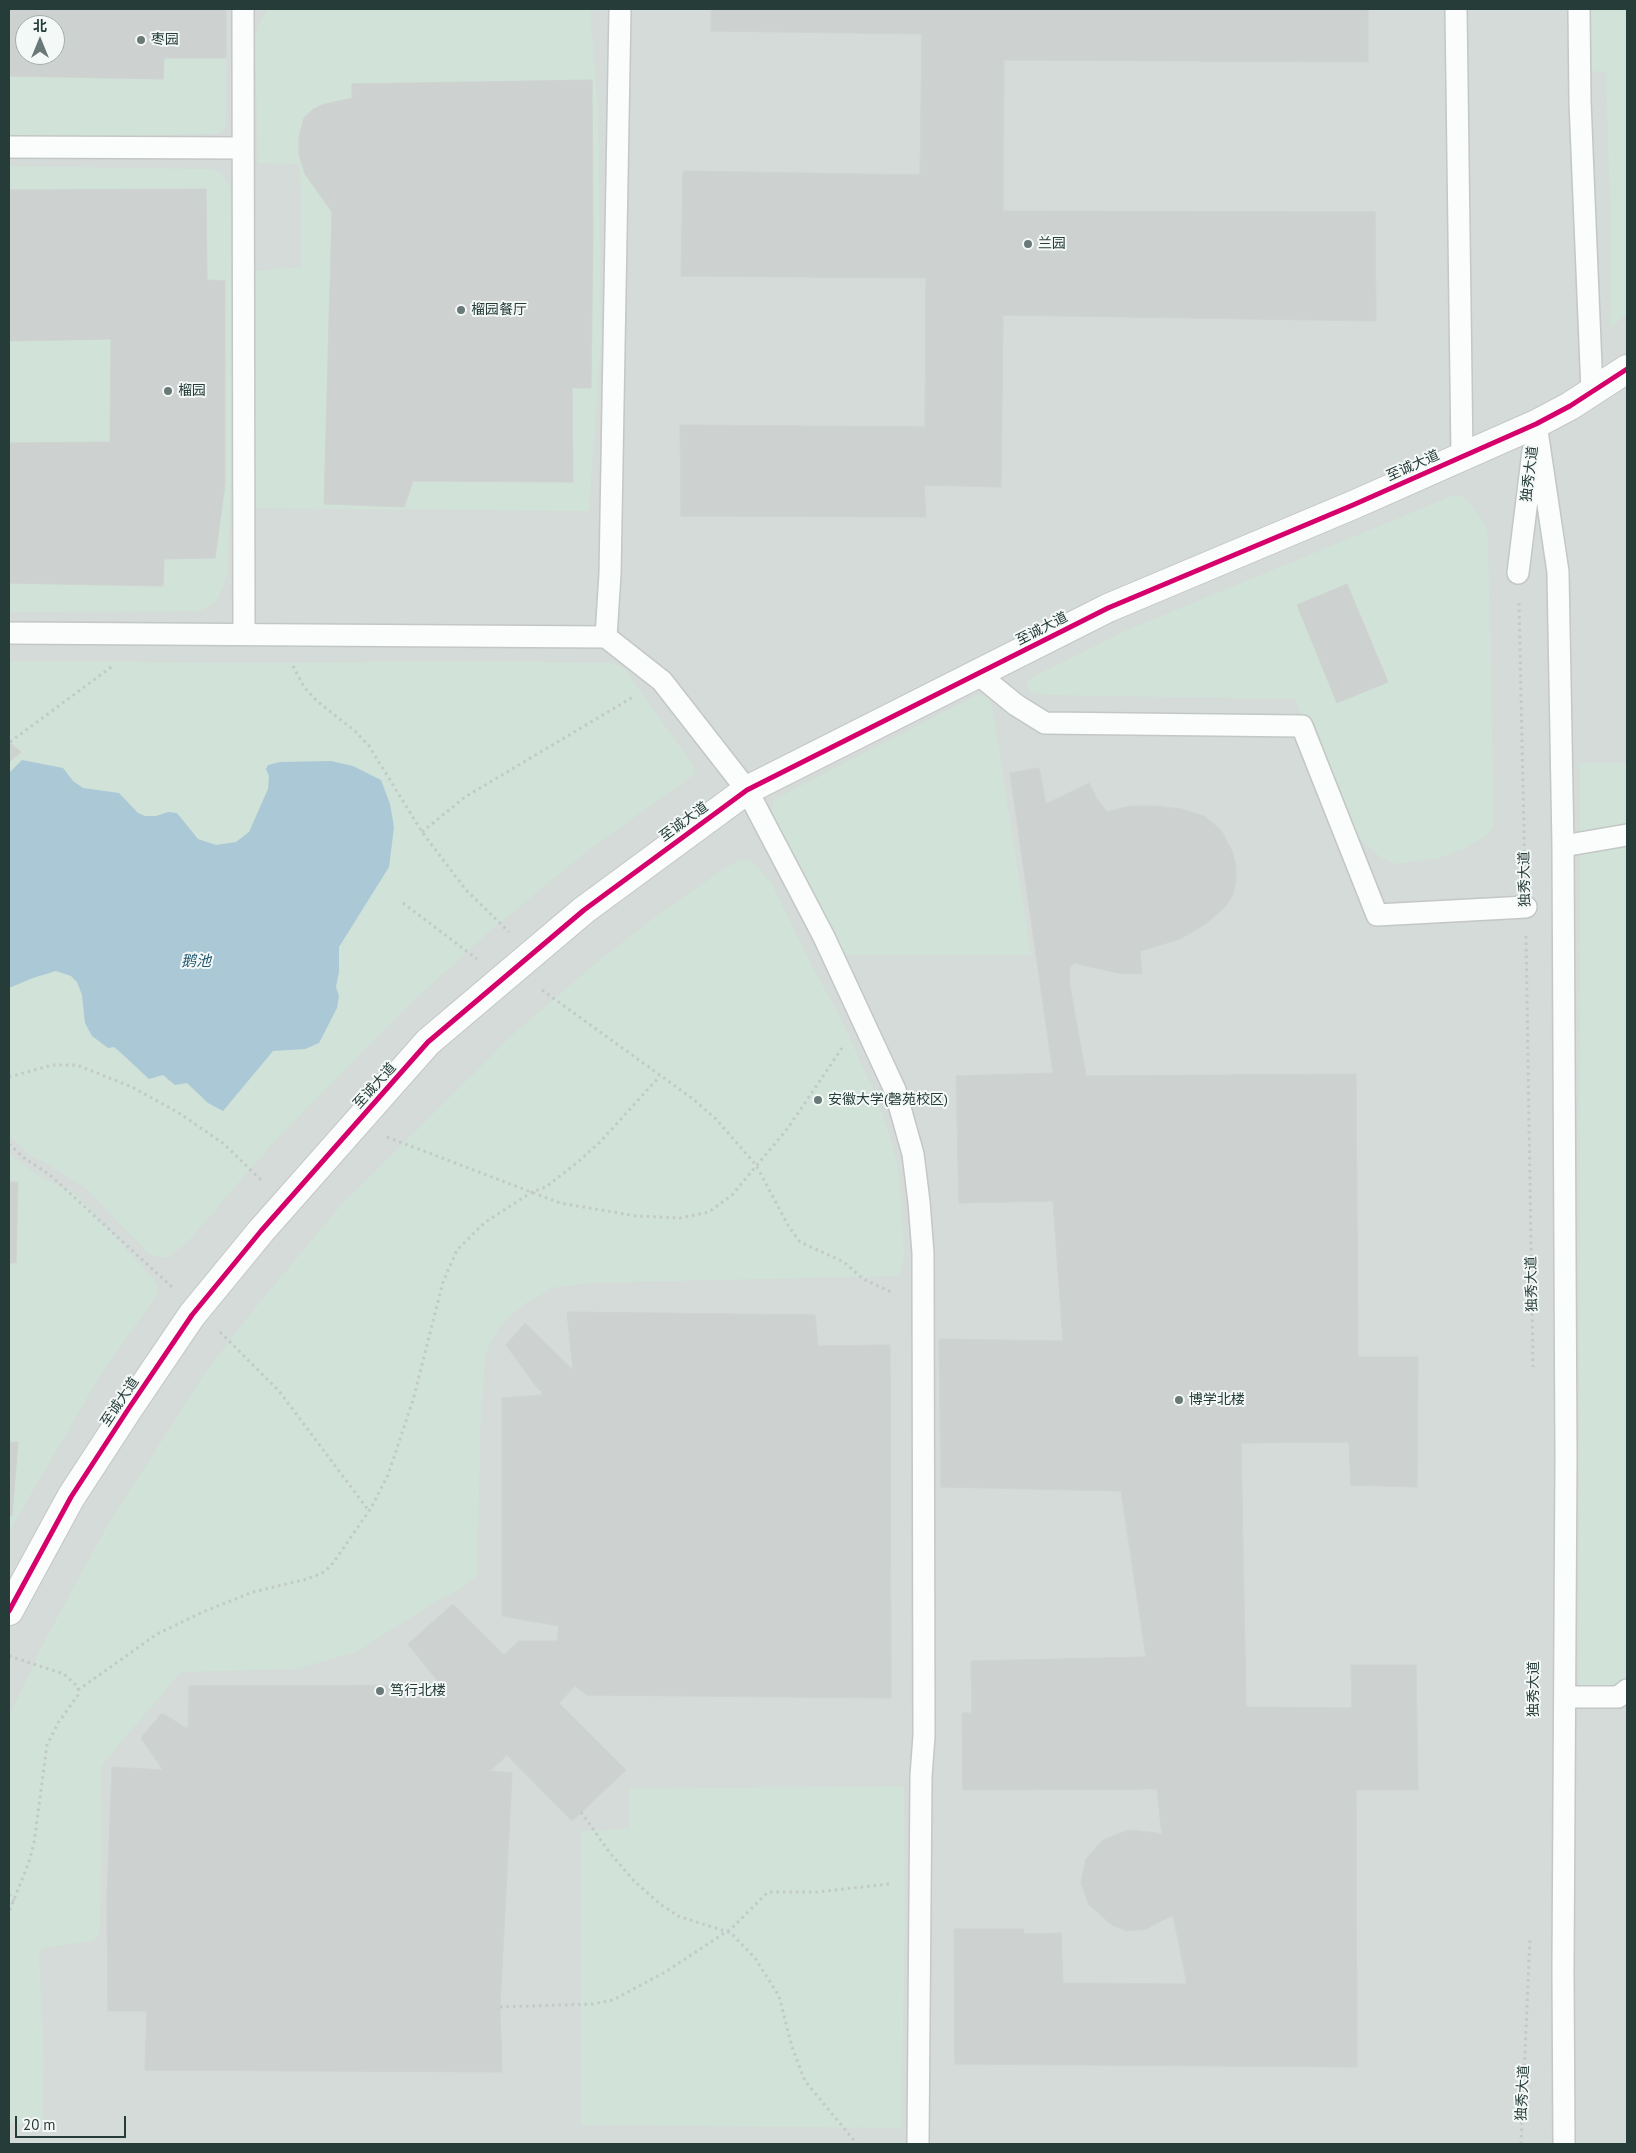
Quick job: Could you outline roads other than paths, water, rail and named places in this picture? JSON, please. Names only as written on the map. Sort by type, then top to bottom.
[{"type":"street","name":"至诚大道","points":[[9,1611],[71,1497],[197,1308],[285,1204],[428,1042],[518,968],[584,910],[748,790],[1108,608],[1353,505],[1536,424],[1570,406],[1627,369]]},
{"type":"lane","points":[[243,9],[244,634]]},
{"type":"lane","points":[[606,637],[610,574],[620,9]]},
{"type":"lane","points":[[1456,9],[1462,456]]},
{"type":"lane","points":[[1579,9],[1580,102],[1592,391]]},
{"type":"lane","points":[[9,147],[243,148]]},
{"type":"lane","points":[[1536,424],[1558,572],[1563,846],[1564,2144]]},
{"type":"lane","name":"独秀大道","points":[[1518,572],[1536,424]]},
{"type":"lane","points":[[9,633],[606,637],[662,681],[748,790],[824,937],[895,1090],[913,1154],[919,1202],[922,1291],[924,1736],[921,1776],[922,1882],[918,2144]]},
{"type":"lane","points":[[978,674],[1016,705],[1045,723],[1302,726],[1377,915],[1526,906]]},
{"type":"lane","points":[[1563,846],[1627,835]]},
{"type":"lane","points":[[1565,1697],[1618,1697],[1627,1690]]},
{"type":"water","name":"鹅池","points":[[22,760],[63,768],[73,781],[83,788],[119,793],[138,813],[145,816],[156,816],[168,812],[177,813],[198,839],[216,845],[236,842],[249,832],[268,789],[269,776],[266,769],[268,765],[280,762],[331,761],[353,766],[381,780],[390,804],[394,827],[389,867],[339,947],[339,972],[336,987],[339,996],[337,1008],[319,1043],[305,1049],[273,1051],[223,1111],[208,1103],[187,1083],[175,1085],[163,1075],[149,1079],[114,1047],[108,1048],[92,1036],[85,1023],[82,995],[77,982],[71,976],[56,971],[9,988],[9,773]]},
{"type":"place","name":"枣园","points":[[141,40]]},
{"type":"place","name":"兰园","points":[[1028,244]]},
{"type":"place","name":"榴园餐厅","points":[[461,310]]},
{"type":"place","name":"榴园","points":[[168,391]]},
{"type":"place","name":"安徽大学(磬苑校区)","points":[[818,1100]]},
{"type":"place","name":"博学北楼","points":[[1179,1400]]},
{"type":"place","name":"笃行北楼","points":[[380,1691]]}]
